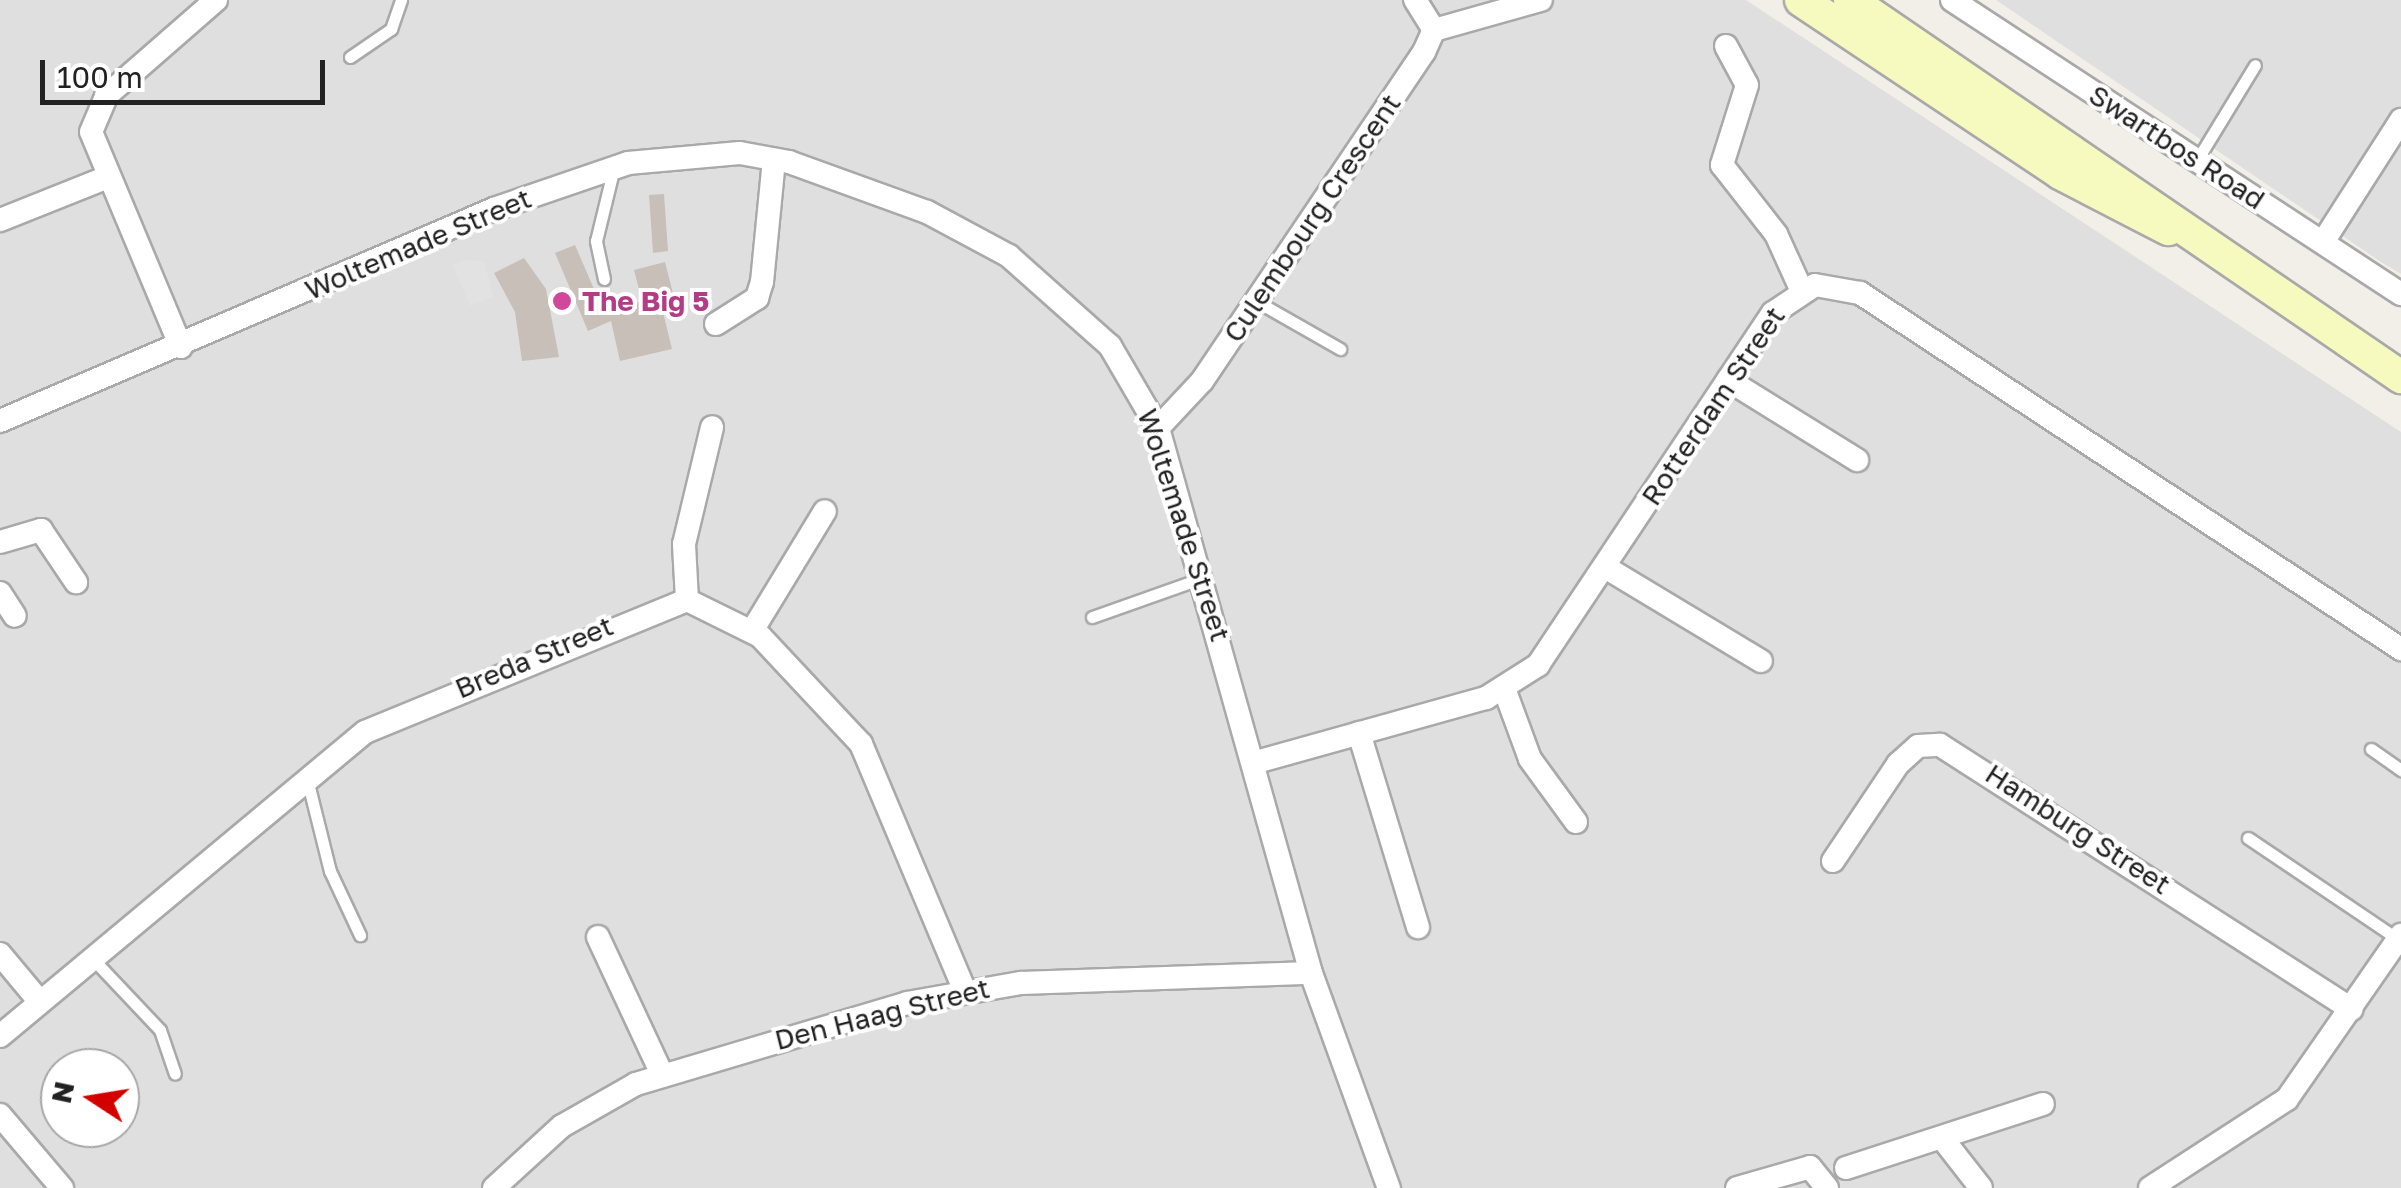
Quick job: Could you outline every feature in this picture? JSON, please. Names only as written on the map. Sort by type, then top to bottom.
[{"type":"main road","points":[[1801,0],[2060,173],[2196,241],[2401,376]]},
{"type":"main road","points":[[1850,0],[2132,184],[2196,241]]},
{"type":"street","points":[[180,347],[90,132],[96,109],[216,0]]},
{"type":"street","points":[[1415,0],[1434,30],[1541,0]]},
{"type":"street","name":"Swartbos Road","points":[[1952,0],[2401,294]]},
{"type":"street","name":"Culembourg Crescent","points":[[1158,428],[1256,301],[1434,30]]},
{"type":"street","points":[[1726,46],[1747,86],[1722,164],[1776,234],[1801,289]]},
{"type":"street","points":[[2323,242],[2401,120]]},
{"type":"street","name":"Woltemade Street","points":[[0,421],[494,209],[614,167],[674,156],[774,160],[840,176],[1010,256],[1110,346],[1158,428],[1311,973],[1389,1188]]},
{"type":"street","points":[[716,324],[756,298],[762,282],[774,160]]},
{"type":"street","points":[[0,220],[108,177]]},
{"type":"street","name":"Rotterdam Street","points":[[1253,763],[1505,691],[1538,665],[1728,380],[1801,289],[1829,283],[1860,294],[2401,649]]},
{"type":"street","points":[[1728,380],[1857,460]]},
{"type":"street","points":[[712,426],[684,544],[687,600],[752,631],[861,744],[964,989]]},
{"type":"street","points":[[752,631],[824,511]]},
{"type":"street","points":[[0,542],[41,530],[76,582]]},
{"type":"street","points":[[1605,566],[1760,661]]},
{"type":"street","points":[[0,593],[15,616]]},
{"type":"street","name":"Breda Street","points":[[0,1036],[306,777],[365,732],[687,600]]},
{"type":"street","points":[[1505,691],[1530,760],[1576,822]]},
{"type":"street","points":[[1360,732],[1418,927]]},
{"type":"street","name":"Hamburg Street","points":[[1833,861],[1898,764],[1918,746],[1940,745],[2352,1010]]},
{"type":"street","points":[[2150,1188],[2287,1099],[2400,937]]},
{"type":"street","points":[[598,938],[662,1074]]},
{"type":"street","points":[[0,954],[40,1002]]},
{"type":"street","name":"Den Haag Street","points":[[494,1188],[577,1116],[662,1074],[964,989],[1311,973]]},
{"type":"street","points":[[1846,1168],[2043,1104]]},
{"type":"street","points":[[0,1116],[62,1188]]},
{"type":"street","points":[[1942,1138],[1980,1188]]},
{"type":"street","points":[[1737,1188],[1810,1167],[1827,1188]]},
{"type":"lane","points":[[350,57],[391,29],[401,0]]},
{"type":"lane","points":[[2197,160],[2256,64]]},
{"type":"lane","points":[[604,278],[596,241],[614,167]]},
{"type":"lane","points":[[1256,301],[1340,349]]},
{"type":"lane","points":[[1092,617],[1203,578]]},
{"type":"lane","points":[[2371,750],[2401,770]]},
{"type":"lane","points":[[306,777],[330,871],[360,935]]},
{"type":"lane","points":[[2248,838],[2400,937]]},
{"type":"lane","points":[[91,958],[160,1030],[175,1074]]},
{"type":"shaded area","points":[[0,0],[1746,0],[2401,432],[2401,1188],[0,1188]]},
{"type":"shaded area","points":[[1996,0],[2401,0],[2401,274],[2381,262]]},
{"type":"shaded area","points":[[464,260],[484,261],[493,297],[470,306],[453,265]]},
{"type":"building","points":[[664,194],[668,251],[653,253],[649,195]]},
{"type":"building","points":[[575,245],[603,310],[642,301],[634,270],[665,262],[675,301],[661,304],[672,349],[620,361],[611,321],[588,331],[555,253]]},
{"type":"building","points":[[524,258],[546,289],[559,357],[522,361],[515,312],[494,273]]},
{"type":"place","name":"The Big 5","points":[[562,301]]}]
